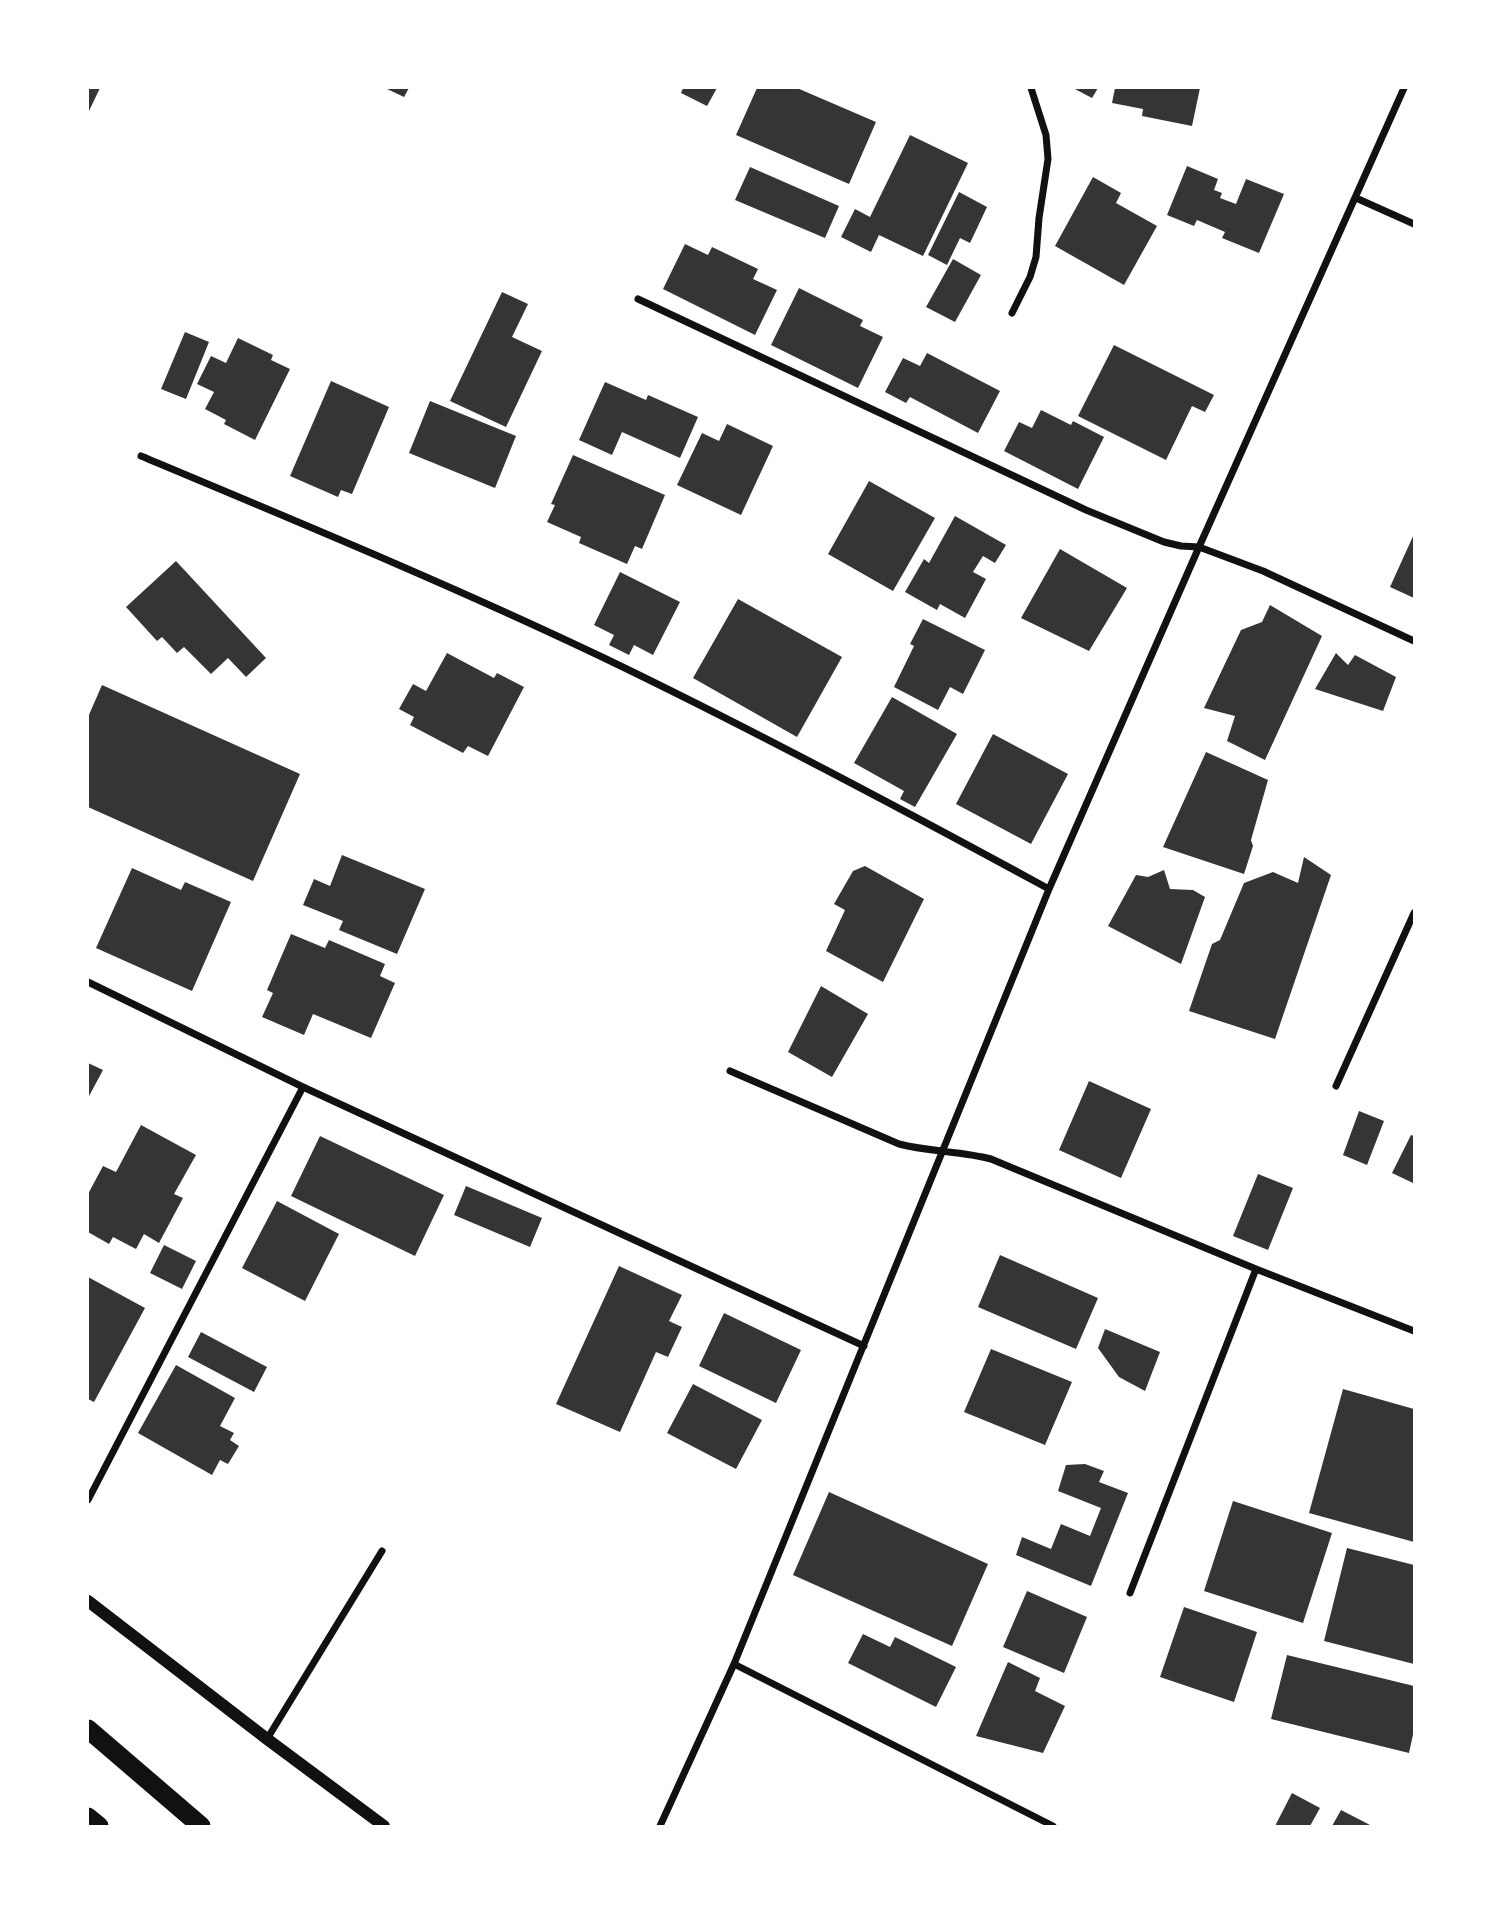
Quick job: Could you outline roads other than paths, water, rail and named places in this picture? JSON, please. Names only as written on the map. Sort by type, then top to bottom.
[{"type":"highway","points":[[88,1729],[201,1826]]},
{"type":"highway","points":[[88,1817],[99,1826]]},
{"type":"street","points":[[1012,313],[1030,277],[1036,257],[1048,159],[1046,135],[1031,88]]},
{"type":"street","points":[[660,1826],[734,1664],[1049,889],[1404,88]]},
{"type":"street","points":[[1356,198],[1415,224]]},
{"type":"street","points":[[638,299],[1086,510],[1164,542],[1199,547],[1263,571],[1415,641]]},
{"type":"street","points":[[141,457],[373,553],[602,657],[828,769],[1049,889]]},
{"type":"street","points":[[1336,1086],[1415,913]]},
{"type":"street","points":[[88,982],[303,1087],[864,1346]]},
{"type":"street","points":[[730,1071],[899,1144],[991,1159],[1256,1269],[1415,1331]]},
{"type":"street","points":[[88,1500],[303,1087]]},
{"type":"street","points":[[1130,1593],[1256,1269]]},
{"type":"street","points":[[267,1739],[382,1551]]},
{"type":"street","points":[[88,1601],[384,1826]]},
{"type":"street","points":[[734,1664],[1053,1826]]}]
